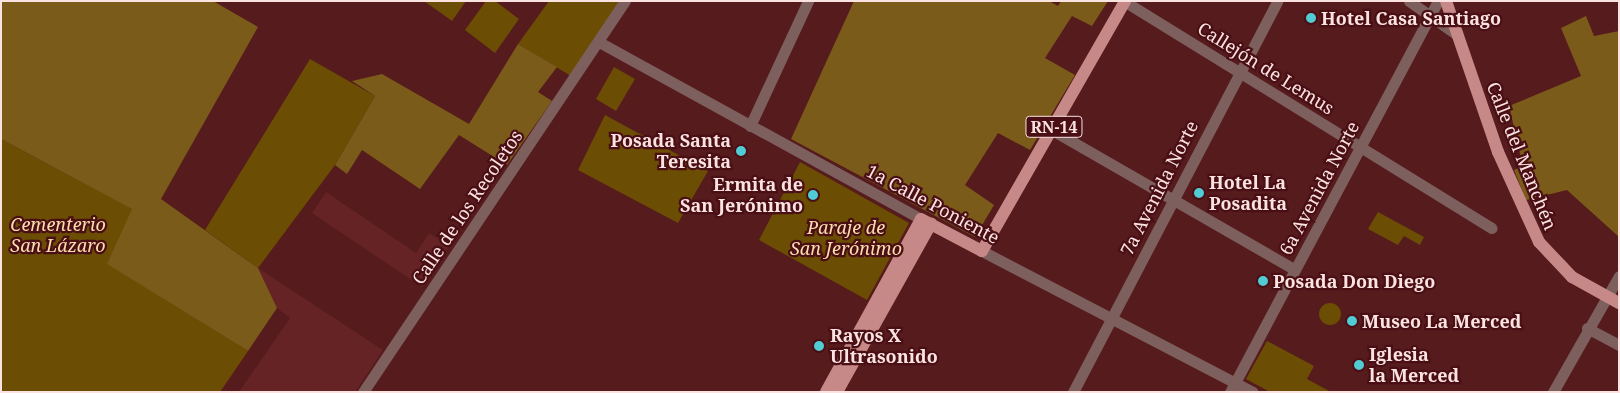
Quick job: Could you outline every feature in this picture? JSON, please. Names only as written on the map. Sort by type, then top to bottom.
[{"type":"main road","name":"RN-14","points":[[982,251],[1125,1]]},
{"type":"main road","name":"Calle del Manchén","points":[[1446,1],[1498,152],[1539,242],[1560,267],[1611,293],[1619,303]]},
{"type":"main road","name":"1a Calle Poniente","points":[[926,222],[982,251]]},
{"type":"main road","points":[[826,392],[926,222]]},
{"type":"main road","points":[[837,392],[926,222]]},
{"type":"street","name":"Calle de los Recoletos","points":[[363,392],[625,1]]},
{"type":"street","points":[[750,126],[808,1]]},
{"type":"street","name":"Callejón de Lemus","points":[[1125,1],[1240,70],[1360,148],[1491,228]]},
{"type":"street","name":"7a Avenida Norte","points":[[1073,392],[1277,1]]},
{"type":"street","points":[[1409,1],[1456,34]]},
{"type":"street","name":"6a Avenida Norte","points":[[1233,387],[1438,1]]},
{"type":"street","name":"1a Calle Poniente","points":[[599,42],[926,222]]},
{"type":"street","points":[[1052,130],[1295,270]]},
{"type":"street","name":"1a Calle Poniente","points":[[982,251],[1111,318],[1233,387],[1253,392]]},
{"type":"street","points":[[1553,392],[1587,328],[1611,293],[1619,276]]},
{"type":"street","points":[[1587,328],[1619,345]]},
{"type":"shaded area","points":[[1,1],[213,1],[258,27],[161,199],[258,268],[277,308],[248,351],[107,264],[132,209],[1,139]]},
{"type":"shaded area","points":[[854,1],[1049,1],[1058,6],[1061,1],[1108,1],[1092,26],[1072,16],[1045,58],[1075,75],[1030,150],[998,133],[965,185],[994,205],[975,237],[791,139]]},
{"type":"shaded area","points":[[1586,16],[1594,36],[1619,31],[1619,237],[1567,190],[1526,200],[1514,170],[1523,166],[1509,106],[1581,76],[1561,28]]},
{"type":"shaded area","points":[[518,44],[557,67],[538,92],[552,101],[507,165],[459,135],[420,189],[362,150],[347,174],[335,165],[375,96],[352,81],[382,74],[469,124]]},
{"type":"shaded area","points":[[326,192],[416,253],[429,233],[449,246],[422,287],[312,213]]},
{"type":"shaded area","points":[[258,268],[383,350],[355,392],[239,392],[290,318],[277,308]]},
{"type":"green space","points":[[424,1],[466,1],[452,21]]},
{"type":"green space","points":[[486,1],[495,1],[519,19],[495,53],[465,30]]},
{"type":"green space","points":[[549,1],[621,1],[571,76],[518,44]]},
{"type":"green space","points":[[310,59],[375,96],[335,165],[258,268],[205,230]]},
{"type":"green space","points":[[614,67],[635,79],[616,111],[596,99]]},
{"type":"green space","points":[[605,115],[708,171],[678,223],[578,170]]},
{"type":"green space","name":"Cementerio San Lázaro","points":[[1,139],[133,209],[108,264],[248,351],[220,392],[1,392]]},
{"type":"green space","name":"Paraje de San Jerónimo","points":[[800,162],[909,223],[867,300],[759,240]]},
{"type":"green space","points":[[1378,212],[1424,237],[1420,245],[1404,236],[1398,245],[1368,229]]},
{"type":"green space","points":[[1330,303],[1338,306],[1341,314],[1338,322],[1330,325],[1322,322],[1319,314],[1322,306]]},
{"type":"green space","points":[[1267,341],[1314,366],[1307,379],[1331,392],[1270,392],[1246,379]]},
{"type":"place","name":"Hotel Casa Santiago","points":[[1311,18]]},
{"type":"place","name":"Posada Santa Teresita","points":[[741,151]]},
{"type":"place","name":"Hotel La Posadita","points":[[1199,193]]},
{"type":"place","name":"Ermita de San Jerónimo","points":[[813,195]]},
{"type":"place","name":"Posada Don Diego","points":[[1263,281]]},
{"type":"place","name":"Museo La Merced","points":[[1352,321]]},
{"type":"place","name":"Rayos X Ultrasonido","points":[[819,346]]},
{"type":"place","name":"Iglesia la Merced","points":[[1359,365]]}]
